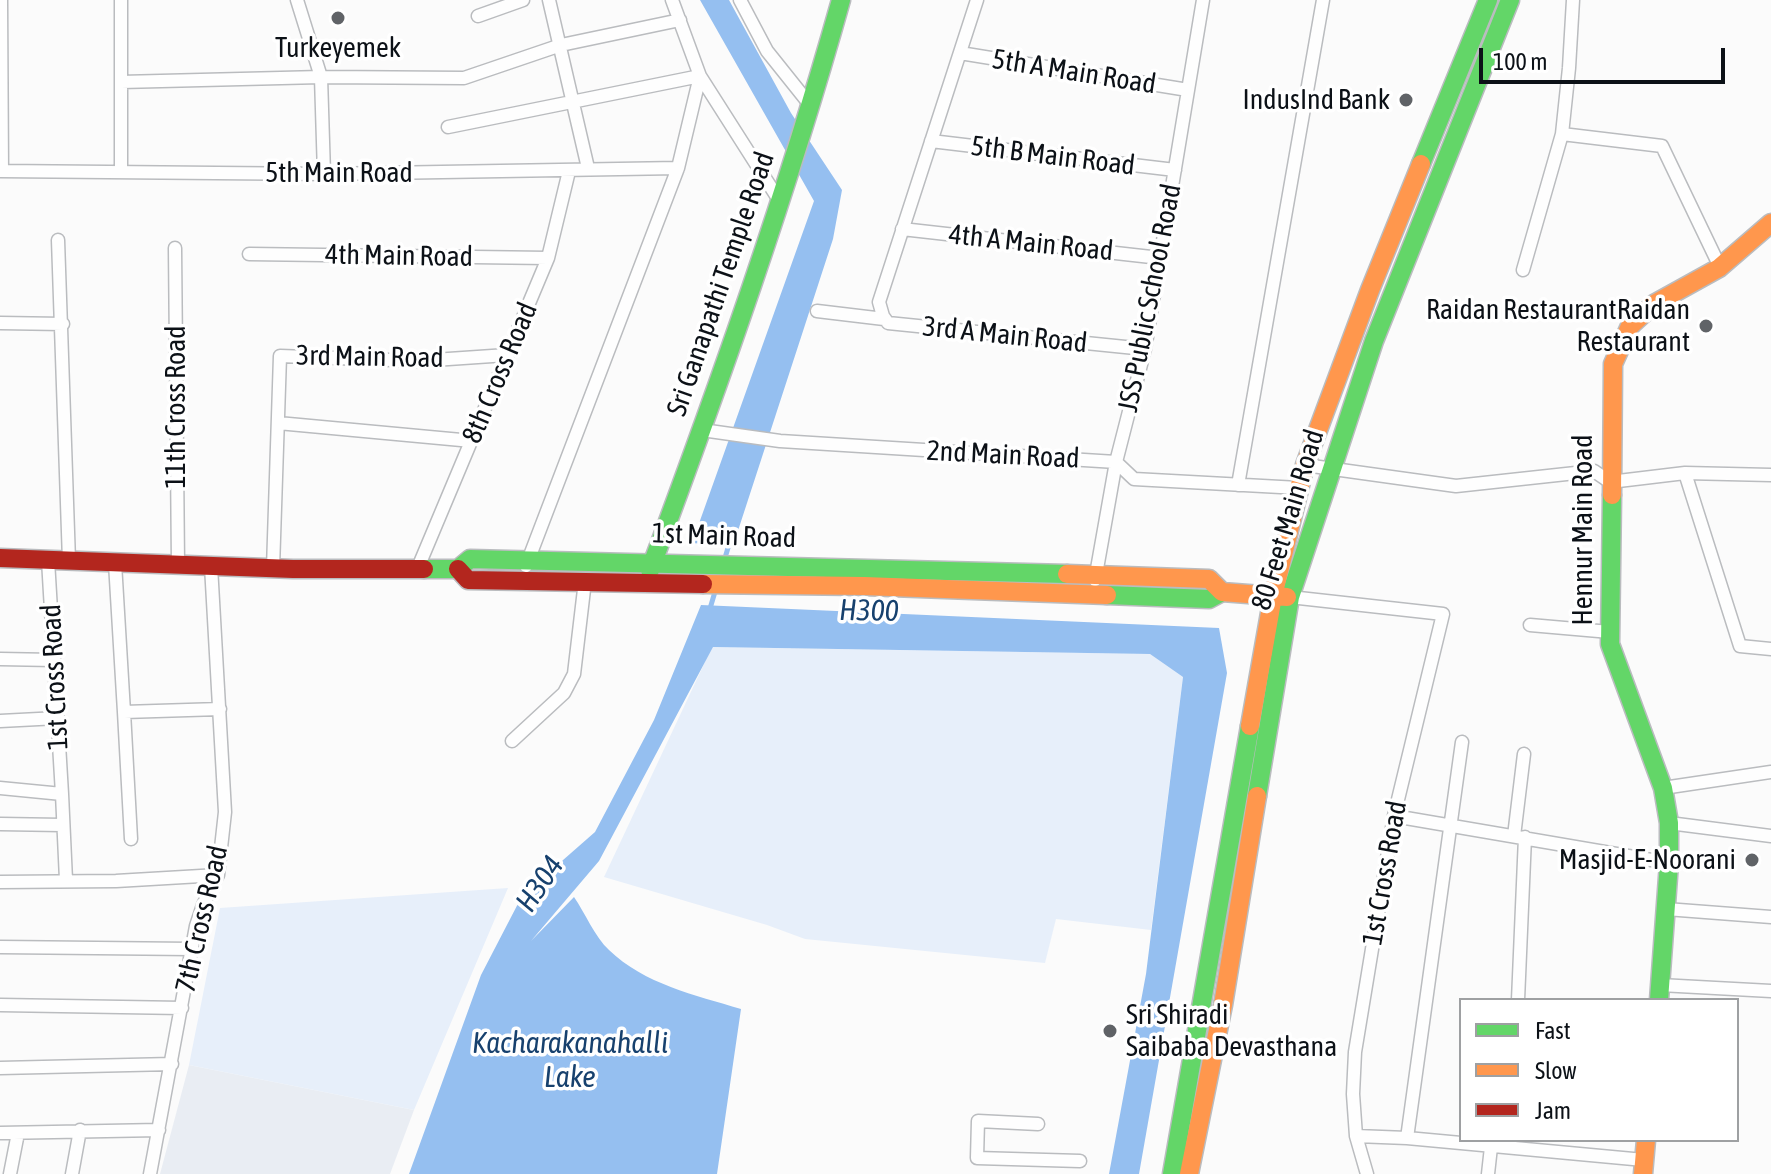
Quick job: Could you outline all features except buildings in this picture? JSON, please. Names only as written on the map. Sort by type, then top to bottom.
[{"type":"main road","name":"Sri Ganapathi Temple Road","points":[[647,582],[810,112],[841,0]]},
{"type":"main road","name":"80 Feet Main Road","points":[[1172,1174],[1305,465],[1370,290],[1488,0]]},
{"type":"main road","name":"80 Feet Main Road","points":[[1189,1174],[1225,991],[1281,596],[1330,469],[1374,341],[1510,0]]},
{"type":"main road","name":"Hennur Main Road","points":[[1659,992],[1669,823],[1663,788],[1610,644],[1613,364],[1619,341],[1632,321],[1652,305],[1720,267],[1771,223]]},
{"type":"main road","name":"1st Main Road","points":[[0,558],[417,570],[458,569],[470,559],[653,561],[1096,574],[1209,579],[1222,592],[1281,596]]},
{"type":"main road","points":[[458,569],[468,580],[864,586],[1209,599],[1222,592]]},
{"type":"main road","points":[[1643,1167],[1646,1142]]},
{"type":"street","points":[[1,0],[1,171]]},
{"type":"street","points":[[121,0],[121,171]]},
{"type":"street","points":[[297,0],[321,77],[324,174]]},
{"type":"street","points":[[478,16],[523,0]]},
{"type":"street","points":[[549,0],[588,168]]},
{"type":"street","points":[[672,0],[700,76],[779,200]]},
{"type":"street","points":[[740,0],[767,51],[810,112]]},
{"type":"street","points":[[902,229],[977,0]]},
{"type":"street","name":"JSS Public School Road","points":[[1093,595],[1116,462],[1145,349],[1203,0]]},
{"type":"street","points":[[1238,485],[1323,0]]},
{"type":"street","points":[[1523,270],[1562,134],[1573,0]]},
{"type":"street","points":[[121,82],[321,77],[464,78],[561,45],[680,20]]},
{"type":"street","name":"5th A Main Road","points":[[960,53],[1188,90]]},
{"type":"street","points":[[448,127],[700,76]]},
{"type":"street","points":[[521,581],[678,168],[700,76]]},
{"type":"street","points":[[1562,134],[1662,146],[1720,267]]},
{"type":"street","name":"5th B Main Road","points":[[931,141],[1175,170]]},
{"type":"street","name":"5th Main Road","points":[[1,171],[324,174],[678,168]]},
{"type":"street","name":"8th Cross Road","points":[[417,570],[548,258],[569,171]]},
{"type":"street","name":"4th A Main Road","points":[[902,229],[1160,258]]},
{"type":"street","name":"3rd A Main Road","points":[[902,229],[879,302],[888,323],[1145,349]]},
{"type":"street","points":[[58,240],[69,561]]},
{"type":"street","name":"11th Cross Road","points":[[175,248],[178,565]]},
{"type":"street","name":"4th Main Road","points":[[249,254],[548,258]]},
{"type":"street","points":[[817,311],[884,319]]},
{"type":"street","points":[[0,323],[63,324]]},
{"type":"street","name":"3rd Main Road","points":[[278,423],[280,356],[419,361],[507,355]]},
{"type":"street","points":[[273,568],[278,423],[472,441]]},
{"type":"street","name":"2nd Main Road","points":[[702,430],[780,441],[1116,462],[1134,479],[1299,488]]},
{"type":"street","points":[[1305,465],[1456,486],[1594,471],[1610,482],[1685,473],[1771,475]]},
{"type":"street","points":[[1685,473],[1740,646],[1771,649]]},
{"type":"street","name":"1st Cross Road","points":[[48,560],[66,880]]},
{"type":"street","points":[[115,563],[131,839]]},
{"type":"street","name":"7th Cross Road","points":[[150,1174],[192,949],[203,905],[218,875],[225,812],[211,566]]},
{"type":"street","points":[[512,741],[570,684],[574,674],[585,581]]},
{"type":"street","name":"1st Main Road","points":[[1281,596],[1443,614]]},
{"type":"street","name":"1st Cross Road","points":[[1367,1174],[1356,1136],[1353,1094],[1355,1052],[1394,816],[1443,614]]},
{"type":"street","points":[[1530,625],[1610,632]]},
{"type":"street","points":[[0,659],[54,660]]},
{"type":"street","points":[[124,712],[220,709]]},
{"type":"street","points":[[0,721],[58,718]]},
{"type":"street","points":[[1407,1138],[1462,742]]},
{"type":"street","points":[[1518,998],[1524,754]]},
{"type":"street","points":[[1663,788],[1771,772]]},
{"type":"street","points":[[0,788],[62,794]]},
{"type":"street","points":[[1394,816],[1669,863]]},
{"type":"street","points":[[1669,823],[1771,836]]},
{"type":"street","points":[[0,824],[62,825]]},
{"type":"street","points":[[0,882],[116,881],[218,875]]},
{"type":"street","points":[[1666,909],[1771,917]]},
{"type":"street","points":[[0,947],[192,949]]},
{"type":"street","points":[[1659,992],[1771,991]]},
{"type":"street","points":[[0,1005],[182,1008]]},
{"type":"street","points":[[0,1068],[172,1064]]},
{"type":"street","points":[[1038,1124],[978,1121],[977,1158],[1080,1161]]},
{"type":"street","points":[[72,1174],[80,1130]]},
{"type":"street","points":[[0,1133],[159,1130]]},
{"type":"street","points":[[10,1174],[18,1133]]},
{"type":"street","points":[[1356,1136],[1491,1147],[1512,1145],[1643,1167]]},
{"type":"street","points":[[1488,1174],[1491,1147]]},
{"type":"shaded area","points":[[712,647],[1150,654],[1183,677],[1151,930],[1056,919],[1045,963],[805,939],[604,877]]},
{"type":"shaded area","points":[[508,888],[414,1110],[189,1065],[220,908]]},
{"type":"shaded area","points":[[189,1065],[414,1110],[390,1174],[160,1174]]},
{"type":"water","points":[[700,0],[729,0],[791,113],[842,190],[833,239],[733,546],[692,543],[814,201]]},
{"type":"water","points":[[701,605],[1219,628],[1227,673],[1139,1174],[1109,1174],[1146,974],[1183,677],[1150,654],[713,647],[599,861],[531,941],[574,897],[599,938],[623,962],[671,987],[741,1009],[717,1174],[409,1174],[481,975],[522,896],[595,832],[654,720]]},
{"type":"waterway","name":"H300","points":[[709,612],[730,541]]},
{"type":"traffic: fast","points":[[650,570],[752,287],[841,0]]},
{"type":"traffic: fast","points":[[1421,164],[1488,0]]},
{"type":"traffic: fast","points":[[1257,796],[1290,597],[1374,341],[1510,0]]},
{"type":"traffic: fast","points":[[1612,495],[1610,644],[1663,788],[1669,823],[1659,998]]},
{"type":"traffic: fast","points":[[424,569],[458,569],[470,559],[1067,574]]},
{"type":"traffic: fast","points":[[1107,595],[1209,599],[1222,592]]},
{"type":"traffic: fast","points":[[1172,1174],[1250,726]]},
{"type":"traffic: slow","points":[[1250,726],[1273,596],[1305,465],[1421,164]]},
{"type":"traffic: slow","points":[[1612,495],[1613,364],[1630,326],[1654,304],[1719,268],[1771,223]]},
{"type":"traffic: slow","points":[[1067,574],[1209,579],[1222,592],[1287,597]]},
{"type":"traffic: slow","points":[[703,584],[1107,595]]},
{"type":"traffic: slow","points":[[1189,1174],[1223,1005],[1257,796]]},
{"type":"traffic: slow","points":[[1643,1174],[1646,1142]]},
{"type":"traffic: jam","points":[[0,558],[293,569],[424,569]]},
{"type":"traffic: jam","points":[[458,569],[468,580],[703,584]]},
{"type":"place","name":"Turkeyemek","points":[[338,18]]},
{"type":"place","name":"IndusInd Bank","points":[[1406,100]]},
{"type":"place","name":"Raidan RestaurantRaidan Restaurant","points":[[1706,326]]},
{"type":"place","name":"Masjid-E-Noorani","points":[[1752,860]]},
{"type":"place","name":"Sri Shiradi Saibaba Devasthana","points":[[1110,1031]]},
{"type":"water label","name":"H304","points":[[540,884]]},
{"type":"water label","name":"Kacharakanahalli Lake","points":[[570,1061]]}]
